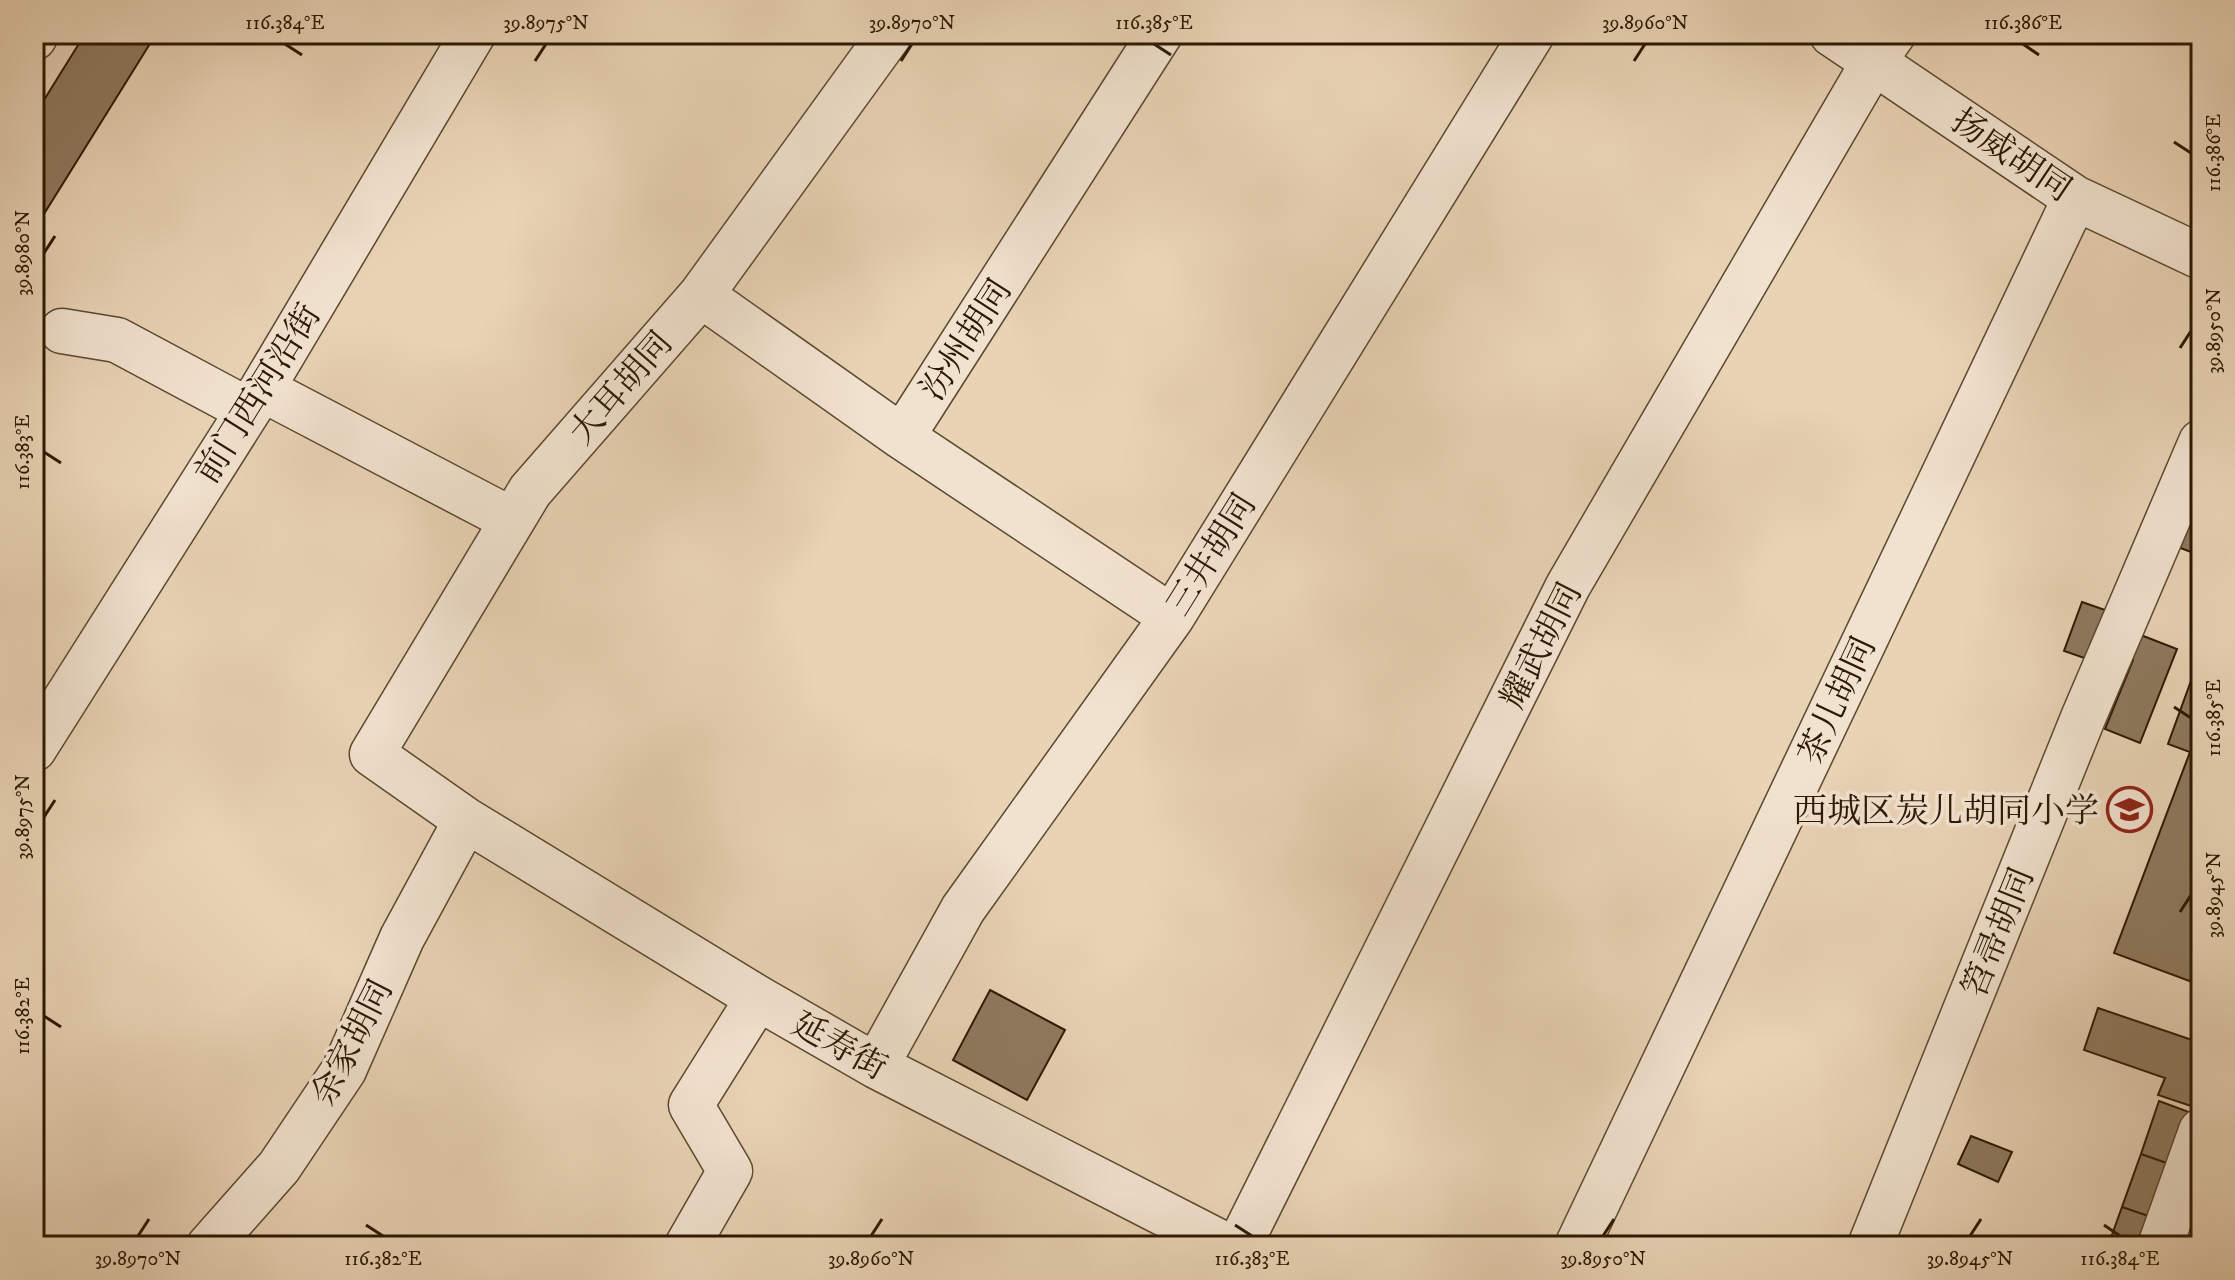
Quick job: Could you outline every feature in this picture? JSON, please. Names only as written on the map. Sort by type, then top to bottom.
[{"type":"lane","name":"前门西河沿街","points":[[34,749],[255,399],[473,34]]},
{"type":"lane","name":"大耳胡同","points":[[372,754],[530,491],[701,295],[890,34]]},
{"type":"lane","name":"汾州胡同","points":[[701,295],[902,437],[1160,34]]},
{"type":"lane","name":"三井胡同","points":[[876,1066],[963,909],[1172,617],[1532,34]]},
{"type":"lane","name":"扬威胡同","points":[[1832,34],[1883,48],[2075,198],[2201,257]]},
{"type":"lane","name":"耀武胡同","points":[[1239,1246],[1568,586],[1883,48]]},
{"type":"lane","name":"茶儿胡同","points":[[1577,1246],[2075,198]]},
{"type":"lane","points":[[62,331],[117,340],[255,399],[512,520]]},
{"type":"lane","points":[[902,437],[1172,617]]},
{"type":"lane","name":"笤帚胡同","points":[[1870,1246],[2083,718],[2201,442]]},
{"type":"lane","name":"延寿街","points":[[372,754],[466,820],[758,998],[876,1066],[1227,1246]]},
{"type":"lane","name":"余家胡同","points":[[209,1246],[279,1167],[344,1070],[402,938],[466,820]]},
{"type":"lane","points":[[687,1246],[730,1171],[691,1105],[758,998]]},
{"type":"lane","points":[[2160,1246],[2201,1131]]},
{"type":"building","points":[[85,34],[156,34],[34,230],[34,116]]},
{"type":"building","points":[[2190,494],[2201,499],[2201,542],[2196,554],[2170,544]]},
{"type":"building","points":[[2082,602],[2111,612],[2093,661],[2064,651]]},
{"type":"building","points":[[2133,632],[2177,649],[2140,743],[2105,729],[2133,660],[2123,656]]},
{"type":"building","points":[[2192,678],[2201,682],[2201,959],[2192,982],[2114,953],[2190,752],[2168,744]]},
{"type":"building","points":[[990,990],[1065,1030],[1027,1100],[953,1060]]},
{"type":"building","points":[[2098,1008],[2201,1043],[2201,1077],[2191,1106],[2158,1095],[2165,1078],[2084,1050]]},
{"type":"building","points":[[2159,1101],[2197,1115],[2178,1167],[2141,1154]]},
{"type":"building","points":[[1971,1136],[2012,1152],[1998,1182],[1958,1164]]},
{"type":"building","points":[[2141,1154],[2178,1167],[2160,1220],[2122,1207]]},
{"type":"building","points":[[2122,1207],[2160,1220],[2151,1246],[2108,1246]]},
{"type":"place","name":"西城区炭儿胡同小学","points":[[2130,810]]}]
